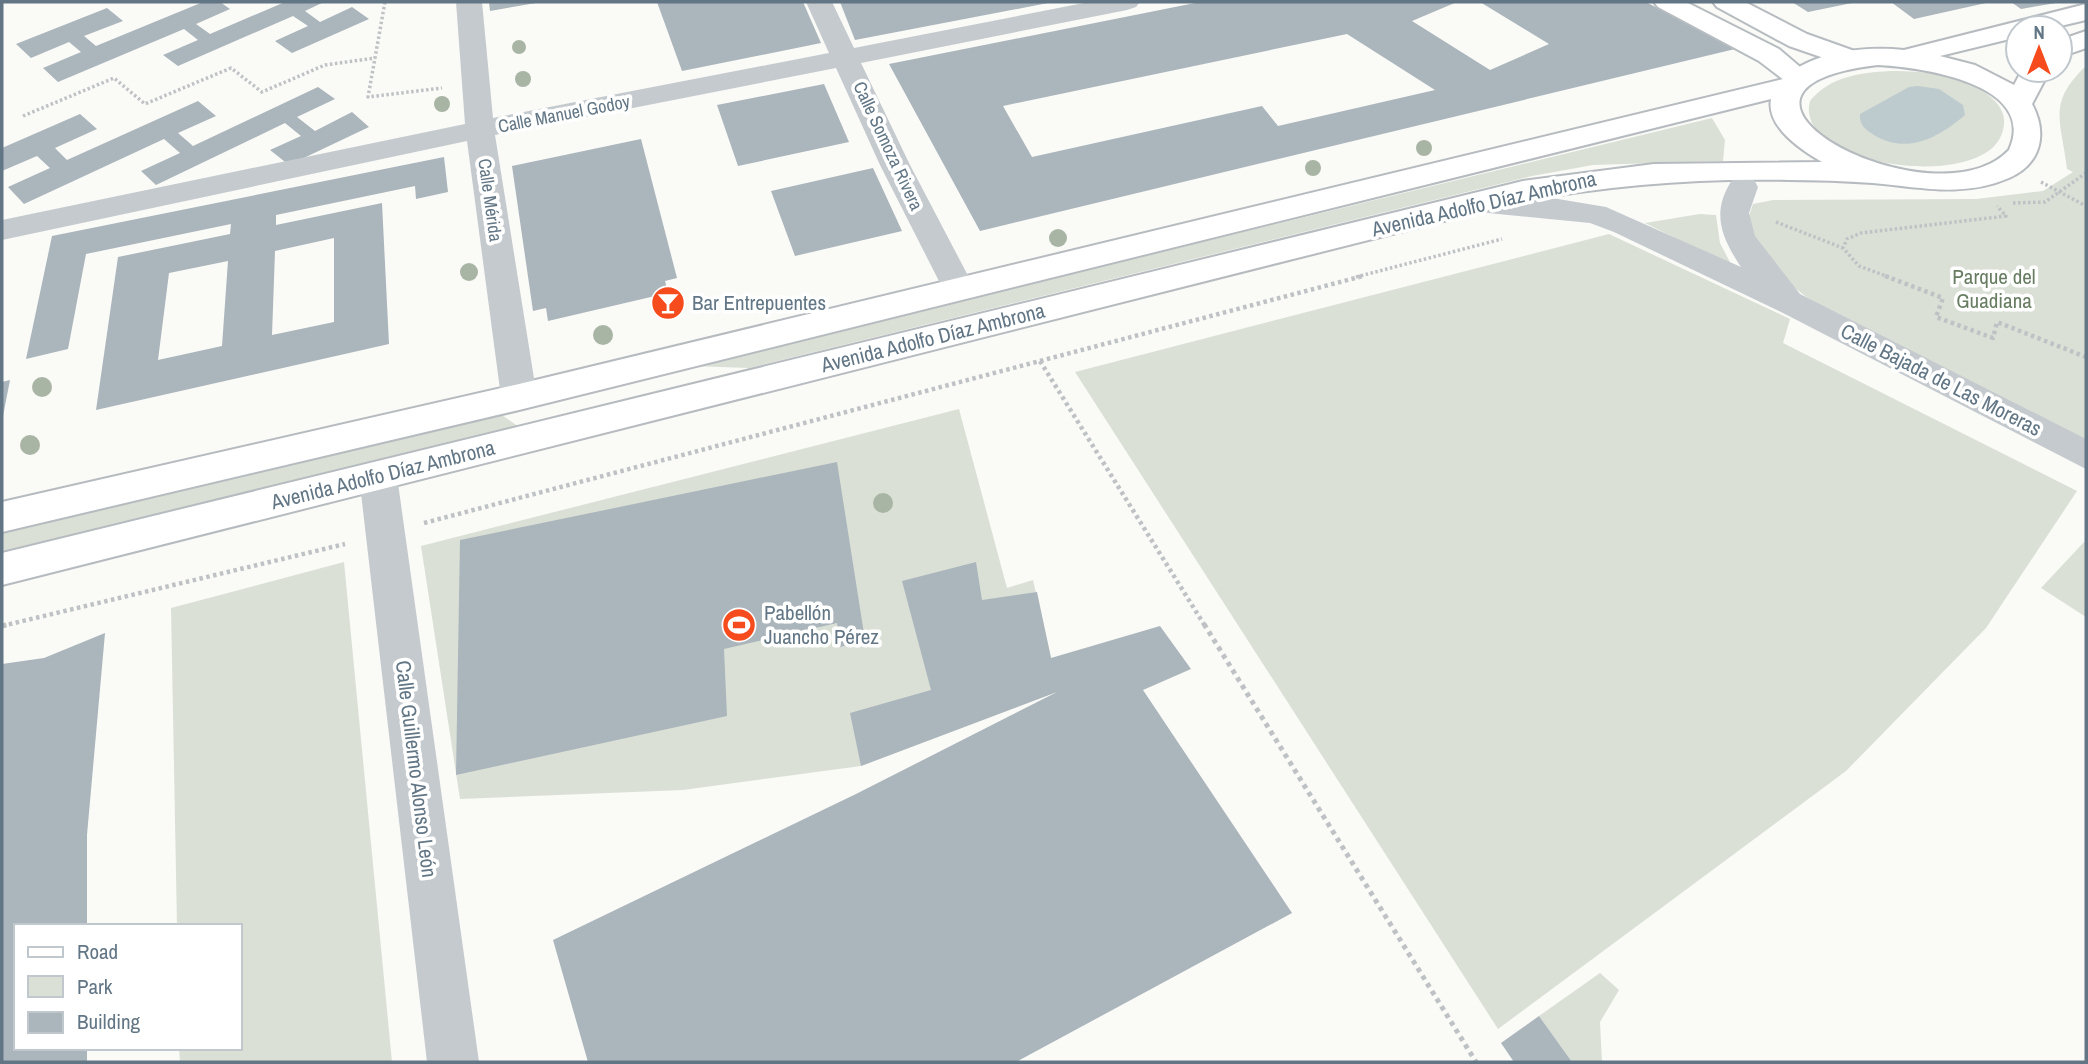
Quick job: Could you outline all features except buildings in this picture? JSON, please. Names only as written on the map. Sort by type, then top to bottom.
[{"type":"main road","points":[[1667,2],[1769,55],[1796,82],[1785,97],[1793,127],[1815,147],[1841,162],[1873,174],[1913,181],[1953,182],[1983,177],[2010,166],[2027,145],[2029,134],[2018,104],[1981,78],[1940,63],[1901,57]]},
{"type":"main road","points":[[1726,2],[1798,40],[1853,60],[1901,57],[2004,32]]},
{"type":"main road","name":"Avenida Adolfo Díaz Ambrona","points":[[2,517],[519,397],[959,289],[1796,82],[1813,71],[1853,60]]},
{"type":"main road","points":[[2018,104],[2029,84]]},
{"type":"main road","name":"Avenida Adolfo Díaz Ambrona","points":[[2,569],[1478,202],[1588,178],[1642,173],[1822,171],[1873,174]]},
{"type":"main road","points":[[519,397],[534,411],[563,413],[710,379],[745,375],[778,377]]},
{"type":"street","name":"Calle Mérida","points":[[469,2],[467,133],[519,397]]},
{"type":"street","name":"Calle Somoza Rivera","points":[[819,2],[895,165],[959,289]]},
{"type":"street","name":"Calle Manuel Godoy","points":[[2,230],[68,219],[467,133],[1127,2]]},
{"type":"street","name":"Calle Bajada de Las Moreras","points":[[1743,187],[1734,211],[1737,229],[1760,269],[1795,305]]},
{"type":"street","name":"Calle Bajada de Las Moreras","points":[[1478,202],[1540,206],[1595,214],[1668,243],[1795,305],[2086,455]]},
{"type":"street","name":"Calle Guillermo Alonso León","points":[[378,476],[453,1062]]},
{"type":"path","points":[[385,2],[368,97],[450,87],[467,133]]},
{"type":"path","points":[[23,116],[114,78],[145,104],[231,68],[262,92],[325,65],[375,58]]},
{"type":"path","points":[[2010,166],[2086,206]]},
{"type":"path","points":[[1843,248],[1847,239],[1861,233],[2006,216],[1996,204],[2045,202],[2086,173]]},
{"type":"path","points":[[1743,187],[1767,218],[1843,248],[1859,265],[1944,298],[1936,317],[1993,338],[1997,322],[2086,357]]},
{"type":"path","points":[[2,626],[290,559],[1514,236]]},
{"type":"path","points":[[1040,361],[1476,1062]]},
{"type":"green space","name":"Parque del Guadiana","points":[[2086,66],[2086,440],[1811,300],[1773,266],[1747,222],[1753,204],[1773,200],[1976,199],[2043,191],[2073,172],[2067,169],[2060,113],[2061,102],[2071,84],[2074,84],[2074,79]]},
{"type":"green space","points":[[1890,71],[1932,73],[1972,85],[1998,104],[2004,118],[2003,130],[1990,150],[1964,162],[1931,166],[1895,164],[1859,156],[1831,142],[1813,124],[1810,101],[1827,86],[1846,77]]},
{"type":"green space","points":[[1712,118],[1725,140],[1723,161],[1593,165],[1532,176],[749,368],[693,366]]},
{"type":"green space","points":[[1700,214],[1716,215],[1720,243],[1732,266],[1645,223]]},
{"type":"green space","points":[[1609,234],[1790,319],[1783,343],[2077,491],[1986,628],[1846,771],[1498,1029],[1075,372]]},
{"type":"green space","name":"Pabellón Juancho Pérez","points":[[959,409],[1007,588],[1033,580],[1059,691],[861,766],[683,790],[460,799],[421,546]]},
{"type":"green space","points":[[499,413],[519,427],[2,551],[2,532]]},
{"type":"green space","points":[[2086,540],[2086,617],[2041,588]]},
{"type":"green space","points":[[344,562],[392,1062],[180,1062],[179,1050],[242,1050],[242,924],[177,924],[171,608]]},
{"type":"green space","points":[[1600,973],[1619,990],[1600,1022],[1602,1062],[1572,1062],[1539,1016]]},
{"type":"shaded area","points":[[1909,87],[1939,89],[1963,105],[1965,115],[1933,137],[1910,144],[1886,141],[1864,127],[1860,114]]},
{"type":"place","name":"Bar Entrepuentes","points":[[668,303]]},
{"type":"place","name":"Pabellón Juancho Pérez","points":[[739,625]]}]
